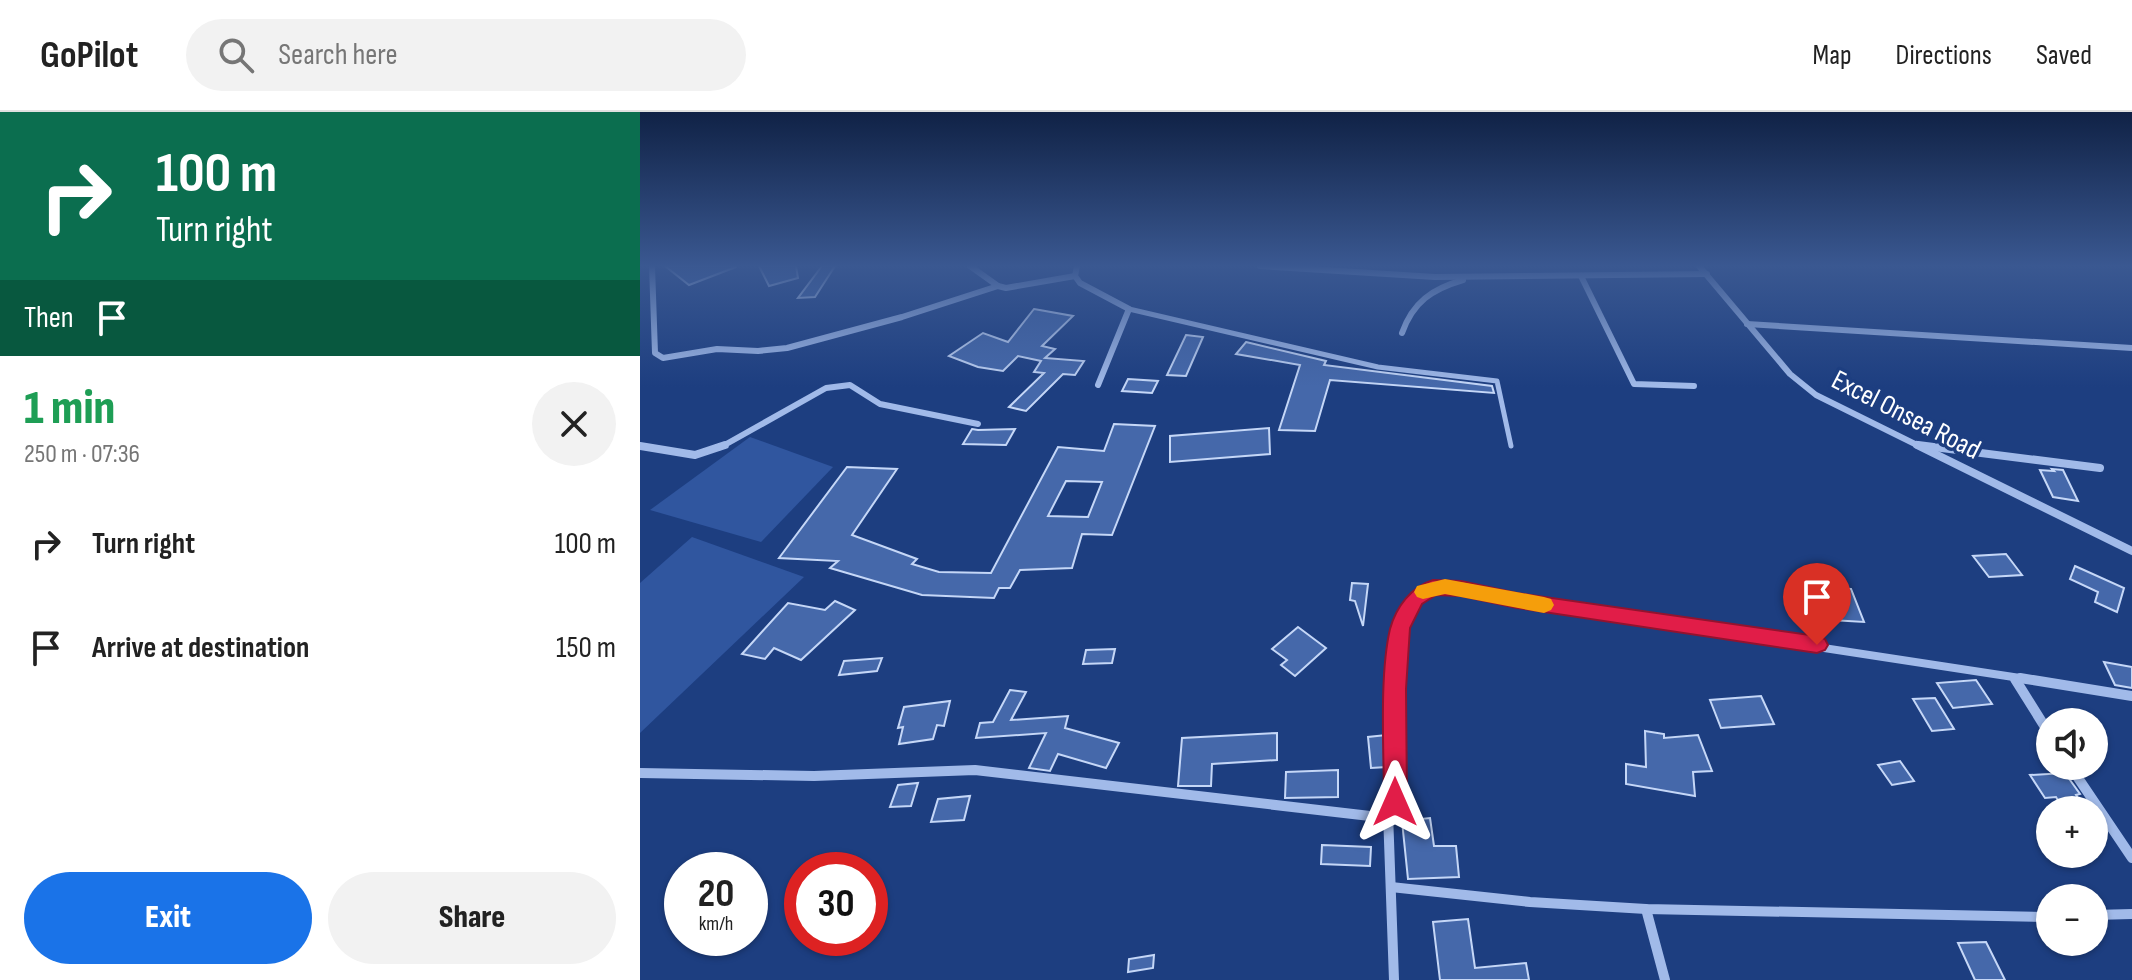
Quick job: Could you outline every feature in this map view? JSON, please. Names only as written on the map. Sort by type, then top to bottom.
[{"type":"street","points":[[652,307],[655,353],[663,358],[717,349],[758,351],[787,348],[936,307]]},
{"type":"street","points":[[1098,385],[1129,309],[1124,307]]},
{"type":"street","points":[[1402,333],[1412,307]]},
{"type":"street","points":[[1596,307],[1634,384],[1694,386]]},
{"type":"street","name":"Excel Onsea Road","points":[[1733,307],[1805,387],[1829,403],[2132,551]]},
{"type":"street","points":[[1747,324],[2132,348]]},
{"type":"street","points":[[640,446],[695,455],[714,451],[826,388],[845,384],[880,404],[978,424]]},
{"type":"street","points":[[1910,444],[2100,468]]},
{"type":"street","points":[[1394,980],[1388,813],[1395,802],[1395,689],[1400,628],[1415,598],[1433,588],[1461,589],[1517,601],[1793,641],[2132,696]]},
{"type":"street","points":[[2015,679],[2036,713]]},
{"type":"street","points":[[640,773],[814,776],[975,770],[1370,816],[1388,813]]},
{"type":"street","points":[[2079,780],[2132,858]]},
{"type":"street","points":[[1391,887],[1530,902],[1646,909],[2036,917]]},
{"type":"street","points":[[1646,909],[1665,980]]},
{"type":"street","points":[[2108,915],[2132,914]]},
{"type":"lane","points":[[1129,309],[1378,367],[1497,381],[1511,446]]},
{"type":"shaded area","points":[[750,437],[833,467],[761,542],[650,510]]},
{"type":"shaded area","points":[[692,537],[804,577],[640,733],[640,583]]},
{"type":"building","points":[[1034,309],[1073,316],[1042,346],[1055,349],[1045,358],[1084,361],[1075,375],[1063,374],[1026,411],[1009,407],[1044,373],[1034,372],[1041,361],[1018,356],[1003,371],[978,367],[949,356],[983,333],[1008,342]]},
{"type":"building","points":[[1186,335],[1203,337],[1186,376],[1167,375]]},
{"type":"building","points":[[1246,342],[1326,361],[1324,365],[1492,386],[1494,393],[1330,380],[1315,431],[1279,430],[1300,365],[1236,354]]},
{"type":"building","points":[[1128,379],[1158,381],[1152,393],[1122,391]]},
{"type":"building","points":[[1114,424],[1155,426],[1112,535],[1082,534],[1072,568],[1020,570],[1010,588],[999,588],[994,598],[922,595],[830,568],[838,561],[779,558],[847,467],[897,469],[852,535],[917,559],[912,564],[939,572],[991,573],[1058,447],[1104,451]],"holes":[[[1066,481],[1102,482],[1088,517],[1048,516]]]},
{"type":"building","points":[[1269,428],[1270,454],[1170,462],[1170,436]]},
{"type":"building","points":[[972,429],[1015,429],[1006,445],[963,444]]},
{"type":"building","points":[[2052,469],[2063,470],[2078,501],[2053,497],[2040,470],[2054,471]]},
{"type":"building","points":[[2006,554],[2022,575],[1989,577],[1973,556]]},
{"type":"building","points":[[2075,566],[2124,588],[2117,612],[2095,602],[2098,592],[2070,579]]},
{"type":"building","points":[[1352,583],[1368,584],[1363,626],[1355,601],[1350,600]]},
{"type":"building","points":[[1812,587],[1851,589],[1864,622],[1831,620],[1825,604],[1817,603]]},
{"type":"building","points":[[835,601],[855,610],[801,660],[774,648],[765,659],[742,654],[788,603],[825,610]]},
{"type":"building","points":[[1298,627],[1326,648],[1295,676],[1281,665],[1287,660],[1272,649]]},
{"type":"building","points":[[1115,649],[1112,663],[1083,664],[1086,650]]},
{"type":"building","points":[[882,658],[877,671],[839,675],[844,661]]},
{"type":"building","points":[[2104,662],[2132,667],[2132,688],[2115,685]]},
{"type":"building","points":[[1976,680],[1992,704],[1953,708],[1937,683]]},
{"type":"building","points":[[1010,690],[1026,692],[1011,720],[1068,716],[1065,728],[1119,743],[1106,768],[1058,754],[1050,771],[1029,768],[1046,733],[976,738],[980,723],[993,722]]},
{"type":"building","points":[[1761,696],[1774,724],[1721,728],[1710,700]]},
{"type":"building","points":[[1935,698],[1954,729],[1932,731],[1913,699]]},
{"type":"building","points":[[950,701],[944,726],[937,725],[933,739],[899,744],[903,727],[898,728],[904,707]]},
{"type":"building","points":[[1645,731],[1664,734],[1664,738],[1698,735],[1712,771],[1693,772],[1695,796],[1626,784],[1626,764],[1646,767]]},
{"type":"building","points":[[1277,733],[1277,760],[1212,764],[1211,786],[1178,786],[1182,738]]},
{"type":"building","points":[[1386,735],[1387,767],[1371,768],[1368,737]]},
{"type":"building","points":[[1900,761],[1914,781],[1892,785],[1878,765]]},
{"type":"building","points":[[1338,770],[1338,797],[1285,798],[1286,772]]},
{"type":"building","points":[[2030,775],[2036,775],[2036,780],[2070,780],[2080,794],[2044,796]]},
{"type":"building","points":[[918,783],[911,806],[890,807],[898,785]]},
{"type":"building","points":[[970,796],[964,820],[931,822],[938,799]]},
{"type":"building","points":[[1430,818],[1434,846],[1456,846],[1459,877],[1408,879],[1402,821]]},
{"type":"building","points":[[1322,845],[1371,847],[1370,866],[1321,864]]},
{"type":"building","points":[[1468,919],[1475,968],[1526,963],[1529,980],[1440,980],[1433,922]]},
{"type":"building","points":[[1986,942],[2005,980],[1975,980],[1958,943]]},
{"type":"building","points":[[1154,955],[1153,968],[1128,972],[1129,959]]},
{"type":"slow traffic","points":[[1423,592],[1445,587],[1544,605]]},
{"type":"route","points":[[1395,802],[1395,689],[1400,628],[1415,598],[1433,588],[1461,589],[1517,601],[1817,645]]}]
